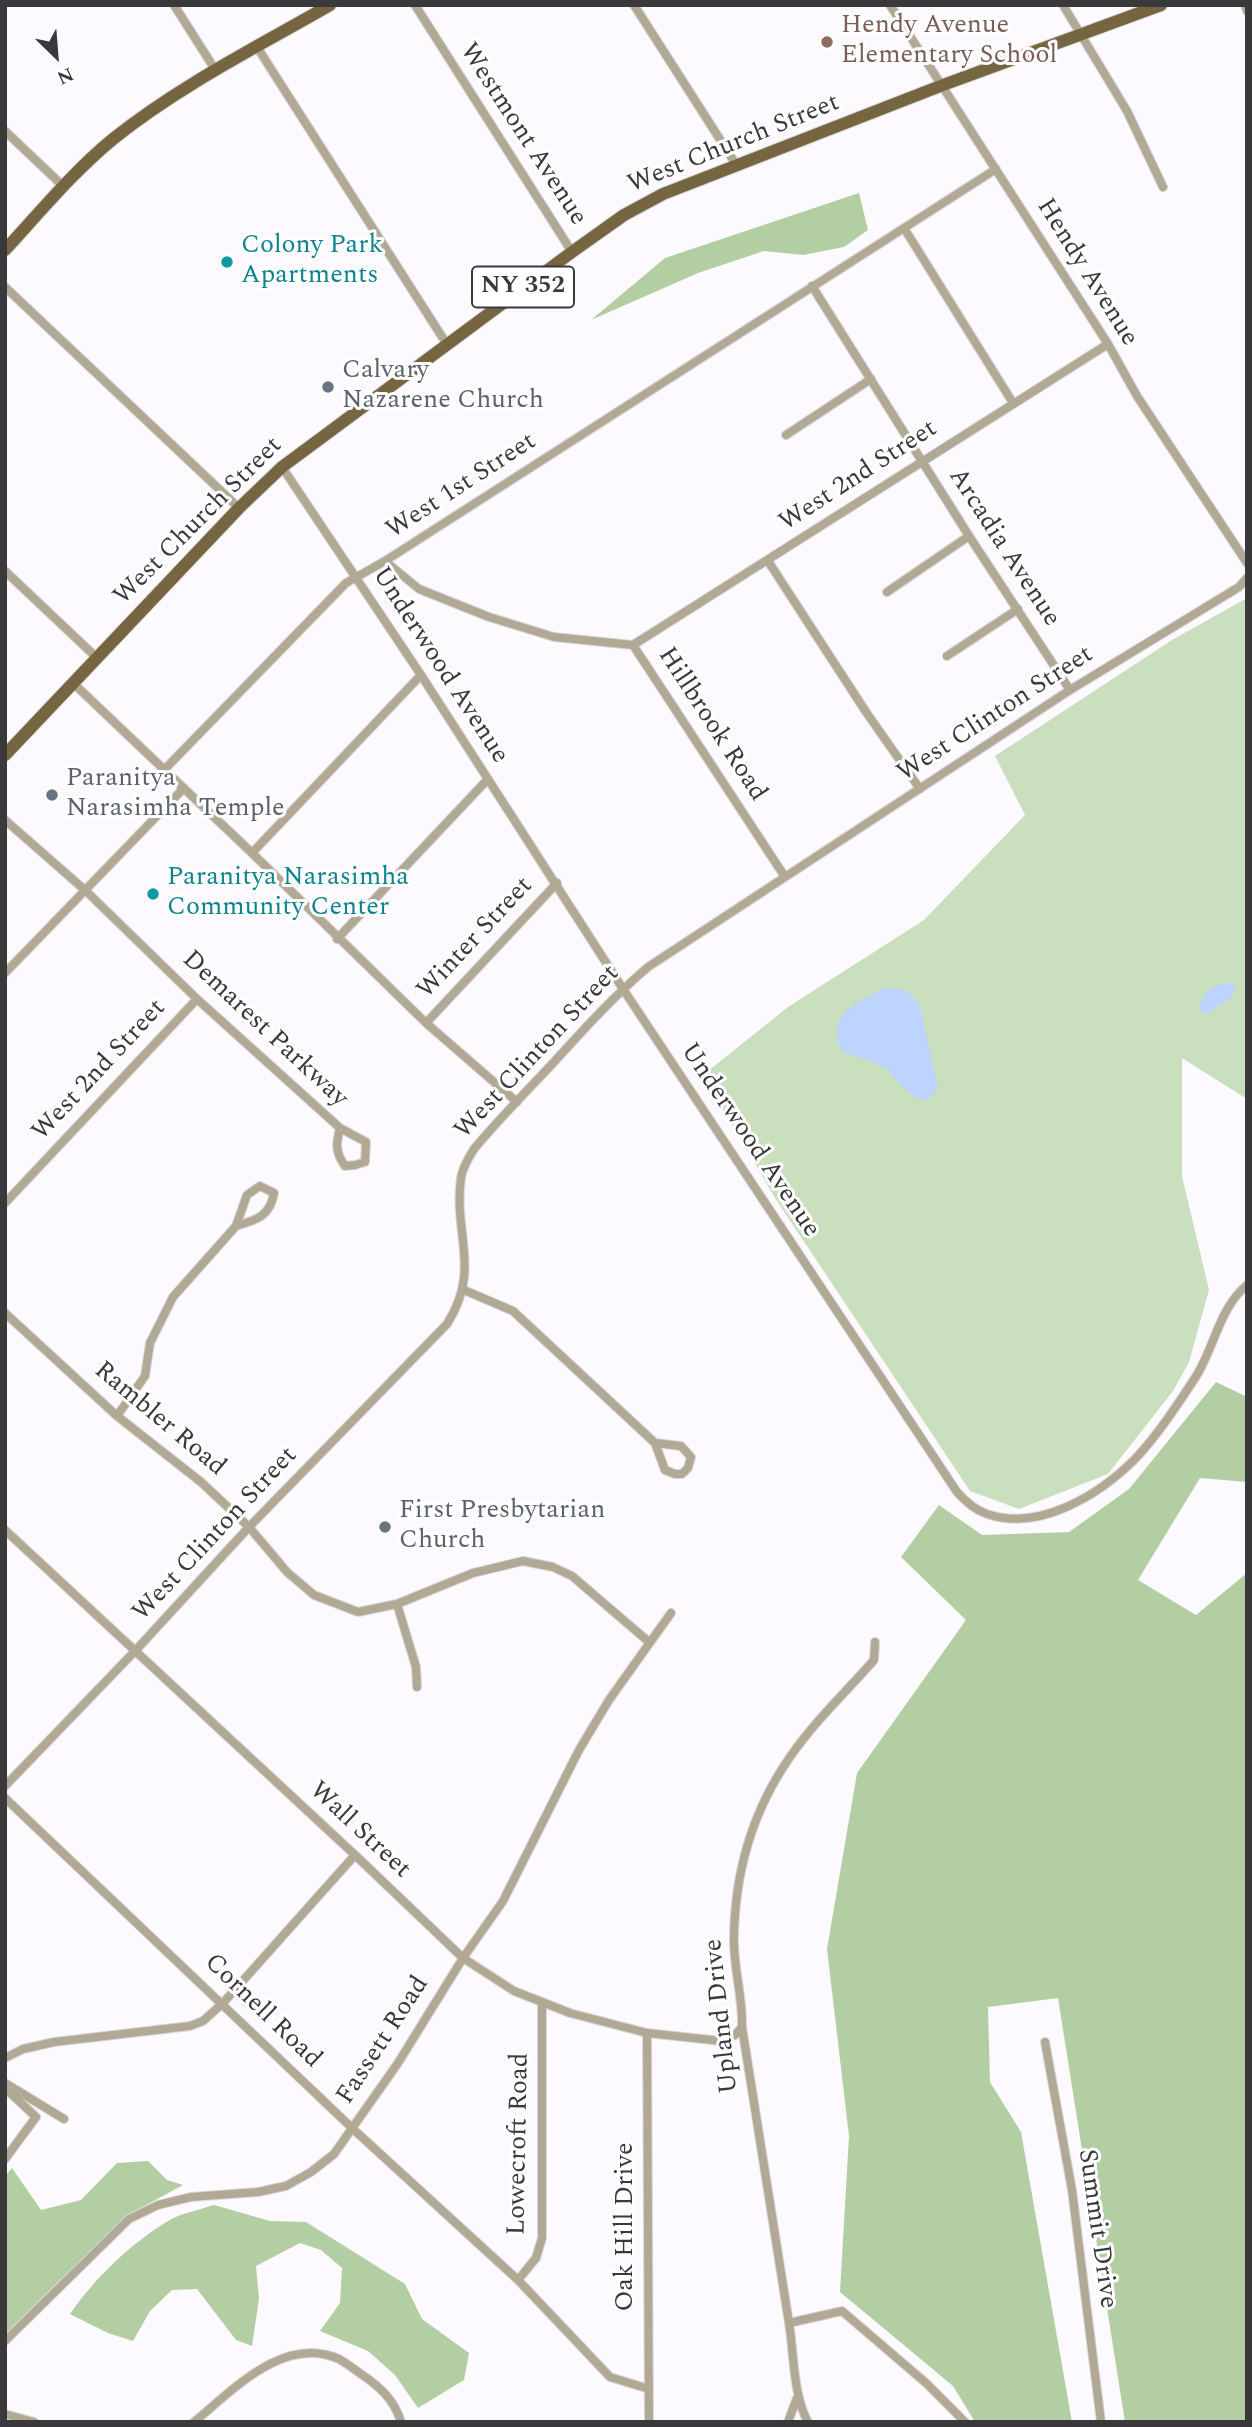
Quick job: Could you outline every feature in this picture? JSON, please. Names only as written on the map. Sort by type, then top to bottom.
[{"type":"main road","points":[[5,250],[63,186],[122,132],[161,103],[330,5]]},
{"type":"main road","name":"West Church Street","points":[[5,755],[239,508],[282,467],[446,343],[624,215],[663,194],[943,85],[1161,5]]},
{"type":"street","points":[[174,5],[216,71]]},
{"type":"street","name":"Westmont Avenue","points":[[415,5],[572,252]]},
{"type":"street","points":[[634,5],[737,166]]},
{"type":"street","name":"Hendy Avenue","points":[[890,5],[1108,344],[1137,396],[1247,564]]},
{"type":"street","points":[[1063,5],[1127,111],[1163,187]]},
{"type":"street","points":[[1245,5],[1247,11]]},
{"type":"street","points":[[257,47],[446,343]]},
{"type":"street","points":[[5,131],[63,186]]},
{"type":"street","name":"West 1st Street","points":[[163,771],[355,576],[385,561],[996,169]]},
{"type":"street","points":[[904,228],[1013,404]]},
{"type":"street","name":"Arcadia Avenue","points":[[812,286],[1070,690]]},
{"type":"street","points":[[5,287],[239,508]]},
{"type":"street","name":"West 2nd Street","points":[[633,645],[1108,344]]},
{"type":"street","points":[[786,435],[871,380]]},
{"type":"street","name":"Underwood Avenue","points":[[282,467],[557,883],[622,989],[957,1492],[969,1505],[986,1514],[1029,1518],[1056,1511],[1112,1479],[1152,1440],[1195,1378],[1237,1293],[1247,1285]]},
{"type":"street","points":[[887,592],[970,536]]},
{"type":"street","name":"Hillbrook Road","points":[[385,561],[419,589],[489,617],[554,637],[633,645],[785,877]]},
{"type":"street","points":[[768,561],[866,712],[920,789]]},
{"type":"street","points":[[5,571],[96,657]]},
{"type":"street","name":"West Clinton Street","points":[[5,1786],[249,1527],[447,1324],[458,1307],[464,1290],[466,1249],[460,1205],[461,1176],[474,1150],[622,989],[648,967],[1070,690],[1239,587],[1247,578]]},
{"type":"street","points":[[947,656],[1018,609]]},
{"type":"street","points":[[252,853],[421,675]]},
{"type":"street","points":[[73,683],[426,1023],[517,1102]]},
{"type":"street","points":[[337,939],[488,779]]},
{"type":"street","points":[[5,974],[183,789]]},
{"type":"street","name":"Demarest Parkway","points":[[5,820],[86,891],[197,999],[340,1128],[366,1142],[365,1162],[345,1166],[337,1156],[336,1143],[340,1128]]},
{"type":"street","name":"Winter Street","points":[[426,1023],[557,883]]},
{"type":"street","name":"West 2nd Street","points":[[5,1203],[197,999]]},
{"type":"street","points":[[117,1416],[145,1376],[150,1343],[173,1297],[236,1226],[247,1195],[260,1186],[274,1193],[272,1204],[264,1216],[236,1226]]},
{"type":"street","points":[[464,1290],[513,1311],[655,1443],[665,1470],[682,1474],[688,1468],[691,1457],[681,1446],[655,1443]]},
{"type":"street","name":"Rambler Road","points":[[5,1313],[117,1416],[201,1482],[249,1527],[287,1572],[314,1595],[358,1612],[397,1604],[473,1573],[523,1561],[553,1567],[572,1576],[649,1642]]},
{"type":"street","name":"Wall Street","points":[[6,1531],[355,1854],[463,1958],[514,1991],[570,2013],[647,2033],[721,2041],[735,2035],[742,2026]]},
{"type":"street","points":[[397,1604],[416,1667],[417,1687]]},
{"type":"street","name":"Fassett Road","points":[[5,2341],[129,2219],[158,2205],[191,2197],[258,2192],[286,2186],[311,2172],[334,2154],[398,2063],[502,1901],[579,1750],[609,1700],[671,1613]]},
{"type":"street","name":"Upland Drive","points":[[808,2422],[797,2398],[789,2322],[742,2026],[734,1941],[735,1908],[747,1844],[758,1814],[789,1757],[874,1660],[875,1642]]},
{"type":"street","name":"Cornell Road","points":[[5,1798],[352,2128],[518,2280],[610,2377],[649,2389]]},
{"type":"street","points":[[5,2058],[23,2049],[54,2042],[190,2026],[203,2021],[223,2003],[355,1854]]},
{"type":"street","name":"Lowecroft Road","points":[[518,2280],[536,2258],[542,2238],[542,2002]]},
{"type":"street","name":"Oak Hill Drive","points":[[647,2033],[649,2422]]},
{"type":"street","name":"Summit Drive","points":[[1045,2042],[1072,2190],[1101,2422]]},
{"type":"street","points":[[5,2085],[64,2119]]},
{"type":"street","points":[[5,2085],[36,2117],[5,2159]]},
{"type":"street","points":[[789,2322],[842,2311],[926,2383],[965,2422]]},
{"type":"street","points":[[194,2422],[259,2369],[288,2357],[308,2354],[339,2359],[382,2388],[393,2403],[401,2422]]},
{"type":"street","points":[[788,2422],[797,2398]]},
{"type":"street","points":[[5,2414],[34,2422]]},
{"type":"green space","points":[[859,193],[868,230],[844,247],[803,255],[764,251],[698,273],[591,320],[665,258]]},
{"type":"green space","points":[[1247,598],[1247,1099],[1182,1058],[1182,1176],[1209,1290],[1189,1362],[1173,1391],[1108,1474],[1019,1509],[970,1491],[775,1198],[703,1075],[788,1007],[924,920],[1025,815],[995,756],[1172,640]]},
{"type":"green space","points":[[1216,1382],[1247,1397],[1247,1482],[1200,1478],[1138,1580],[1196,1615],[1247,1573],[1247,2422],[1125,2422],[1058,1998],[988,2007],[990,2082],[1021,2132],[1072,2422],[975,2422],[953,2386],[840,2292],[849,2136],[827,1949],[857,1773],[966,1620],[901,1557],[939,1505],[982,1535],[1069,1532],[1129,1489]]},
{"type":"green space","points":[[148,2161],[167,2180],[183,2185],[126,2216],[5,2336],[5,2176],[12,2168],[41,2210],[81,2200],[117,2163]]},
{"type":"green space","points":[[214,2205],[270,2221],[306,2222],[405,2284],[422,2319],[469,2353],[464,2380],[418,2408],[395,2375],[368,2351],[320,2331],[340,2303],[342,2268],[321,2250],[300,2243],[256,2266],[259,2299],[252,2346],[236,2340],[197,2289],[172,2290],[150,2311],[133,2341],[108,2333],[70,2314],[102,2275],[140,2240],[173,2218]]},
{"type":"water","points":[[1231,982],[1235,989],[1232,997],[1208,1014],[1203,1014],[1199,1006],[1208,992]]},
{"type":"water","points":[[886,988],[906,990],[919,1003],[938,1087],[928,1100],[914,1097],[881,1065],[843,1052],[838,1042],[837,1027],[846,1012]]},
{"type":"place","name":"Hendy Avenue Elementary School","points":[[827,42]]},
{"type":"place","name":"Colony Park Apartments","points":[[227,262]]},
{"type":"place","name":"Calvary Nazarene Church","points":[[328,387]]},
{"type":"place","name":"Paranitya Narasimha Temple","points":[[52,795]]},
{"type":"place","name":"Paranitya Narasimha Community Center","points":[[153,894]]},
{"type":"place","name":"First Presbytarian Church","points":[[385,1527]]}]
